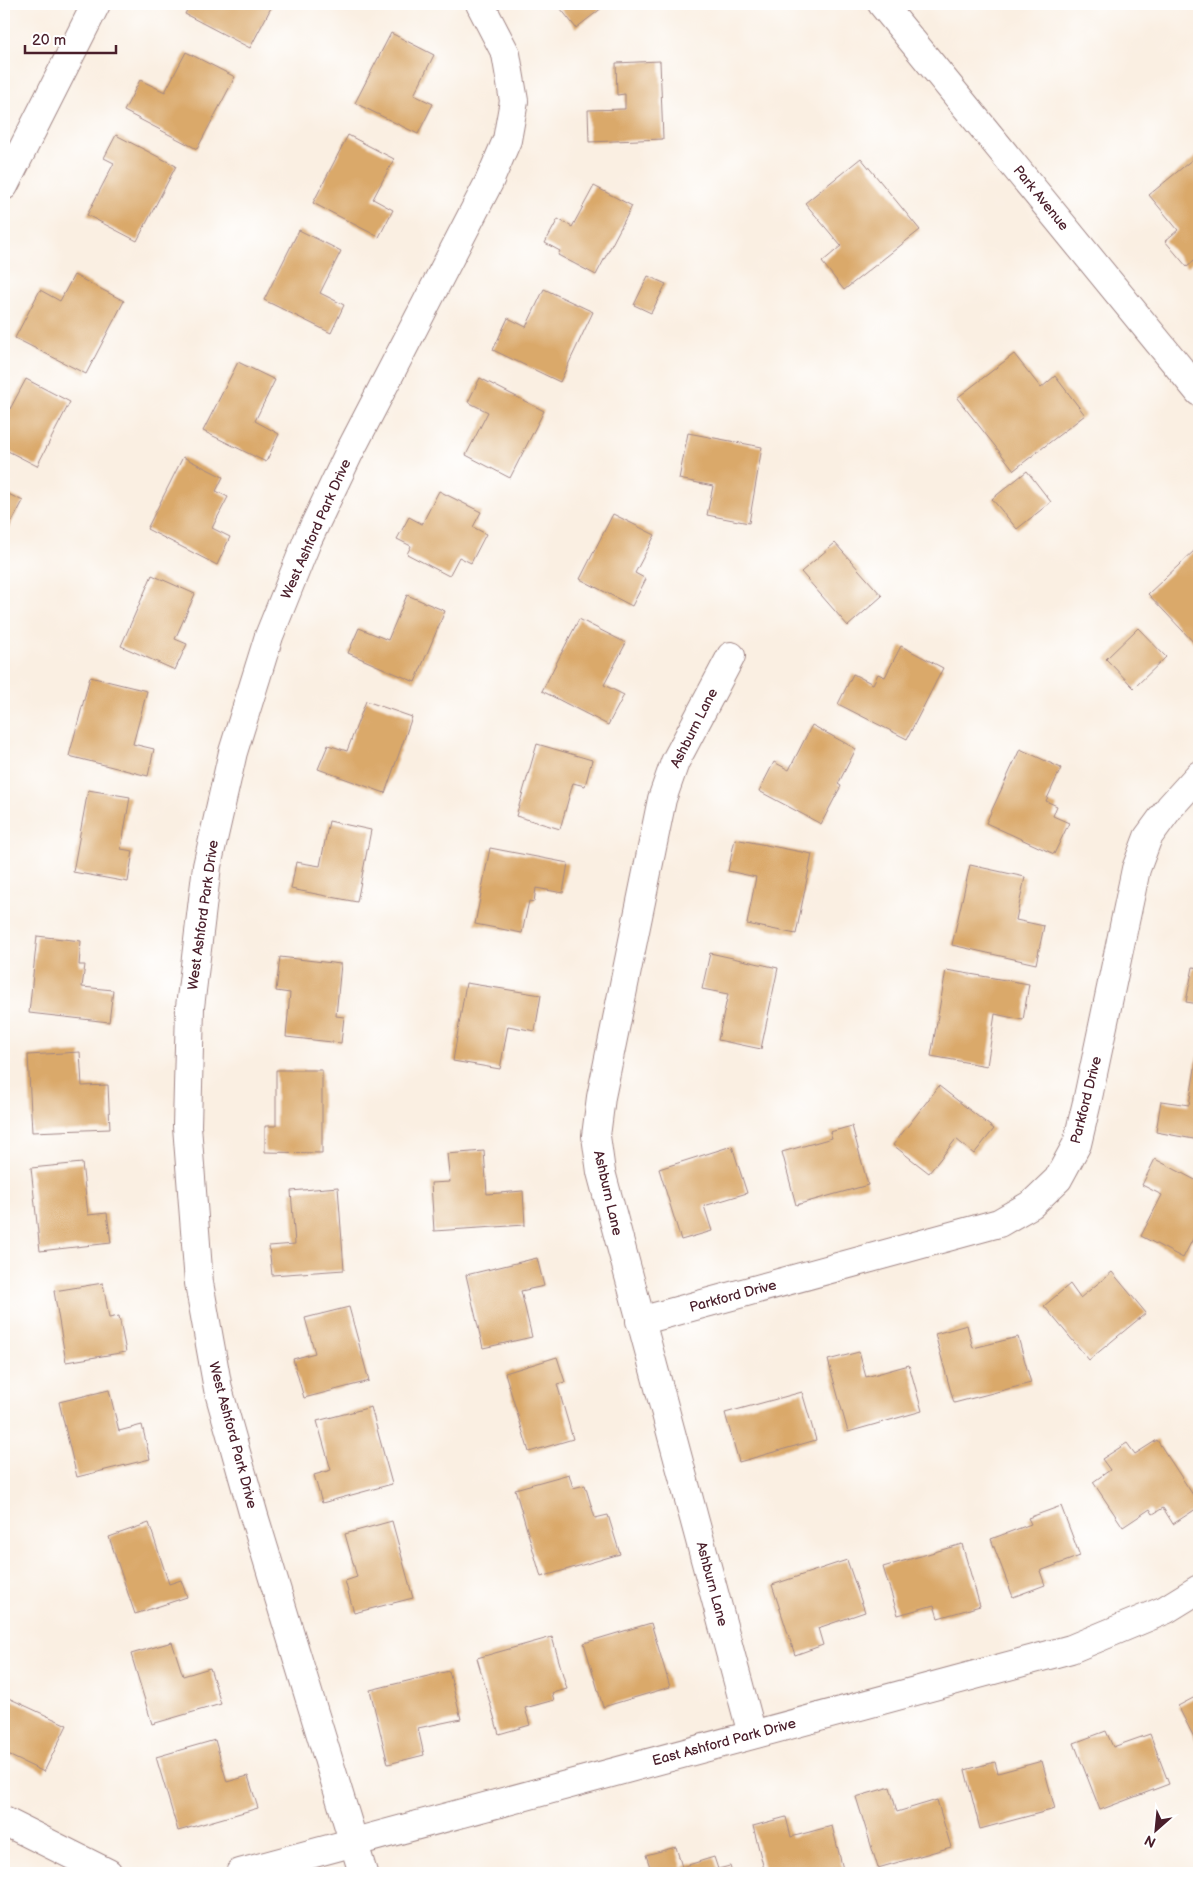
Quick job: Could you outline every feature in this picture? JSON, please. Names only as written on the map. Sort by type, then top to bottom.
[{"type":"street","points":[[4,186],[96,4]]},
{"type":"street","name":"West Ashford Park Drive","points":[[363,1873],[257,1525],[218,1389],[199,1283],[187,1126],[190,1007],[207,866],[233,752],[270,636],[308,539],[345,462],[489,182],[507,140],[514,101],[506,54],[480,4]]},
{"type":"street","name":"Park Avenue","points":[[882,4],[1199,392]]},
{"type":"street","name":"Ashburn Lane","points":[[731,656],[675,762],[662,799],[601,1097],[596,1136],[601,1172],[752,1734]]},
{"type":"street","name":"Parkford Drive","points":[[640,1321],[998,1223],[1032,1204],[1058,1179],[1077,1144],[1136,869],[1148,837],[1170,807],[1199,775]]},
{"type":"street","name":"East Ashford Park Drive","points":[[240,1873],[1071,1649],[1165,1610],[1199,1589]]},
{"type":"street","points":[[4,1821],[108,1873]]},
{"type":"building","points":[[190,4],[273,4],[250,48],[185,14]]},
{"type":"building","points":[[557,4],[607,4],[576,28]]},
{"type":"building","points":[[391,33],[434,55],[414,95],[433,104],[418,134],[355,103]]},
{"type":"building","points":[[186,52],[235,77],[197,149],[124,111],[140,80],[165,92]]},
{"type":"building","points":[[660,61],[663,139],[589,142],[588,110],[625,109],[625,94],[617,95],[616,63]]},
{"type":"building","points":[[116,135],[176,166],[137,241],[87,215],[114,163],[104,158]]},
{"type":"building","points":[[348,135],[394,159],[373,199],[393,210],[379,237],[313,203]]},
{"type":"building","points":[[1199,154],[1199,257],[1187,267],[1165,241],[1178,230],[1149,195]]},
{"type":"building","points":[[861,158],[920,230],[844,290],[822,262],[841,246],[805,203]]},
{"type":"building","points":[[594,186],[632,206],[596,275],[558,255],[560,251],[545,243],[558,219],[572,227]]},
{"type":"building","points":[[299,230],[341,251],[320,293],[344,305],[331,333],[264,300]]},
{"type":"building","points":[[74,275],[124,301],[86,374],[15,338],[40,290],[60,301]]},
{"type":"building","points":[[648,276],[666,284],[651,313],[634,305]]},
{"type":"building","points":[[544,289],[593,312],[560,382],[493,350],[508,318],[526,327]]},
{"type":"building","points":[[1014,354],[1041,388],[1055,376],[1085,415],[1014,470],[957,398]]},
{"type":"building","points":[[238,362],[275,380],[255,421],[279,434],[266,462],[203,431]]},
{"type":"building","points":[[480,378],[544,411],[510,478],[466,455],[488,412],[468,402]]},
{"type":"building","points":[[26,379],[70,402],[37,466],[4,449],[4,405],[10,409]]},
{"type":"building","points":[[688,433],[762,447],[749,523],[707,515],[713,486],[679,479]]},
{"type":"building","points":[[183,457],[223,477],[216,491],[228,497],[212,528],[230,537],[217,565],[147,529]]},
{"type":"building","points":[[1027,471],[1051,502],[1017,529],[992,499]]},
{"type":"building","points":[[439,491],[481,512],[473,527],[486,534],[471,563],[459,557],[449,576],[407,554],[411,546],[397,539],[409,517],[422,524]]},
{"type":"building","points":[[4,492],[23,501],[4,537]]},
{"type":"building","points":[[613,514],[655,535],[635,573],[646,579],[632,606],[580,579]]},
{"type":"building","points":[[835,543],[882,596],[848,626],[801,572]]},
{"type":"building","points":[[1195,550],[1199,555],[1199,648],[1148,594]]},
{"type":"building","points":[[152,575],[195,594],[175,639],[187,644],[175,670],[121,646]]},
{"type":"building","points":[[407,595],[445,611],[415,682],[348,653],[359,628],[388,640]]},
{"type":"building","points":[[579,619],[626,643],[604,685],[624,695],[608,725],[542,691]]},
{"type":"building","points":[[1138,628],[1166,657],[1134,688],[1106,659]]},
{"type":"building","points":[[901,646],[943,668],[907,739],[838,704],[853,674],[873,684],[878,674],[885,677]]},
{"type":"building","points":[[90,677],[147,691],[133,744],[154,749],[148,776],[69,756]]},
{"type":"building","points":[[366,701],[412,717],[385,793],[318,769],[328,745],[347,751]]},
{"type":"building","points":[[812,725],[856,749],[838,784],[841,786],[821,824],[759,791],[774,762],[789,770]]},
{"type":"building","points":[[537,744],[592,760],[585,786],[573,783],[560,829],[516,816]]},
{"type":"building","points":[[1020,749],[1061,768],[1046,801],[1057,806],[1053,816],[1069,823],[1054,854],[986,823]]},
{"type":"building","points":[[88,790],[130,797],[121,849],[133,851],[128,882],[73,872]]},
{"type":"building","points":[[329,821],[371,830],[357,902],[291,889],[296,862],[320,866]]},
{"type":"building","points":[[735,839],[812,854],[796,934],[747,924],[756,877],[728,871]]},
{"type":"building","points":[[490,848],[568,863],[563,893],[536,888],[534,902],[529,901],[522,933],[475,924]]},
{"type":"building","points":[[970,865],[1025,877],[1016,920],[1044,926],[1036,964],[952,945]]},
{"type":"building","points":[[37,936],[81,941],[79,965],[85,965],[82,987],[113,990],[109,1022],[29,1013]]},
{"type":"building","points":[[710,953],[778,968],[761,1049],[718,1040],[728,994],[702,989]]},
{"type":"building","points":[[280,957],[341,964],[336,1016],[344,1017],[341,1043],[286,1037],[290,993],[276,991]]},
{"type":"building","points":[[1193,967],[1199,968],[1199,1004],[1186,1002]]},
{"type":"building","points":[[946,970],[1029,984],[1023,1020],[995,1014],[987,1066],[931,1056]]},
{"type":"building","points":[[466,983],[541,995],[535,1031],[508,1026],[500,1069],[453,1061]]},
{"type":"building","points":[[80,1052],[82,1086],[108,1085],[110,1129],[32,1132],[28,1055]]},
{"type":"building","points":[[1197,1056],[1199,1056],[1199,1140],[1156,1132],[1161,1101],[1189,1105]]},
{"type":"building","points":[[276,1070],[322,1070],[322,1153],[265,1152],[265,1126],[276,1126]]},
{"type":"building","points":[[939,1086],[994,1129],[974,1154],[956,1139],[929,1173],[893,1145]]},
{"type":"building","points":[[852,1126],[868,1185],[796,1205],[782,1152],[832,1138],[830,1132]]},
{"type":"building","points":[[732,1146],[747,1193],[704,1206],[712,1231],[681,1240],[659,1169]]},
{"type":"building","points":[[484,1151],[487,1194],[523,1191],[525,1225],[434,1231],[431,1183],[450,1182],[447,1154]]},
{"type":"building","points":[[1155,1159],[1199,1182],[1199,1227],[1183,1258],[1141,1236],[1162,1195],[1142,1185]]},
{"type":"building","points":[[82,1163],[88,1215],[107,1213],[111,1243],[40,1251],[31,1168]]},
{"type":"building","points":[[338,1187],[344,1270],[272,1275],[269,1246],[295,1244],[291,1191]]},
{"type":"building","points":[[537,1258],[544,1286],[521,1291],[532,1337],[483,1348],[466,1275]]},
{"type":"building","points":[[1112,1272],[1146,1313],[1089,1360],[1044,1306],[1070,1284],[1080,1298]]},
{"type":"building","points":[[103,1283],[109,1318],[119,1316],[126,1352],[66,1362],[54,1291]]},
{"type":"building","points":[[349,1307],[369,1381],[304,1398],[293,1359],[315,1353],[305,1318]]},
{"type":"building","points":[[967,1325],[973,1348],[1018,1337],[1031,1383],[954,1403],[935,1334]]},
{"type":"building","points":[[859,1352],[866,1377],[909,1365],[922,1411],[848,1432],[828,1360]]},
{"type":"building","points":[[557,1357],[565,1382],[557,1384],[573,1439],[529,1452],[505,1373]]},
{"type":"building","points":[[109,1390],[119,1431],[142,1425],[150,1459],[77,1477],[59,1402]]},
{"type":"building","points":[[802,1392],[816,1440],[739,1462],[725,1413]]},
{"type":"building","points":[[371,1407],[392,1484],[322,1503],[314,1475],[331,1470],[317,1421]]},
{"type":"building","points":[[1157,1440],[1199,1504],[1199,1507],[1173,1524],[1163,1508],[1153,1514],[1150,1509],[1123,1527],[1093,1482],[1110,1470],[1102,1459],[1127,1443],[1135,1454]]},
{"type":"building","points":[[569,1474],[573,1488],[585,1485],[595,1518],[608,1515],[620,1554],[541,1577],[515,1489]]},
{"type":"building","points":[[1061,1506],[1080,1556],[1040,1571],[1045,1585],[1013,1597],[991,1539],[1031,1524],[1028,1518]]},
{"type":"building","points":[[392,1521],[413,1598],[354,1613],[345,1581],[357,1577],[345,1534]]},
{"type":"building","points":[[149,1523],[169,1584],[181,1580],[187,1597],[135,1614],[109,1537]]},
{"type":"building","points":[[962,1544],[980,1606],[938,1618],[934,1605],[898,1615],[883,1567]]},
{"type":"building","points":[[847,1560],[865,1612],[818,1628],[823,1645],[795,1655],[772,1585]]},
{"type":"building","points":[[651,1623],[670,1687],[603,1707],[584,1643]]},
{"type":"building","points":[[552,1637],[567,1689],[552,1693],[554,1700],[525,1708],[530,1725],[499,1734],[477,1658]]},
{"type":"building","points":[[172,1642],[183,1676],[210,1668],[221,1704],[152,1724],[131,1654]]},
{"type":"building","points":[[449,1671],[461,1719],[418,1728],[424,1755],[388,1764],[370,1690]]},
{"type":"building","points":[[1199,1695],[1199,1747],[1178,1706]]},
{"type":"building","points":[[4,1696],[67,1725],[44,1772],[4,1753]]},
{"type":"building","points":[[1106,1731],[1113,1747],[1150,1734],[1169,1784],[1100,1810],[1074,1743]]},
{"type":"building","points":[[215,1740],[227,1782],[248,1776],[258,1808],[178,1831],[156,1757]]},
{"type":"building","points":[[1042,1761],[1055,1809],[980,1829],[965,1770],[995,1762],[998,1773]]},
{"type":"building","points":[[890,1787],[897,1812],[937,1800],[951,1847],[878,1868],[856,1797]]},
{"type":"building","points":[[786,1817],[791,1837],[832,1826],[844,1873],[765,1873],[753,1826]]},
{"type":"building","points":[[676,1847],[682,1867],[714,1857],[718,1869],[730,1866],[732,1873],[652,1873],[646,1855]]}]
